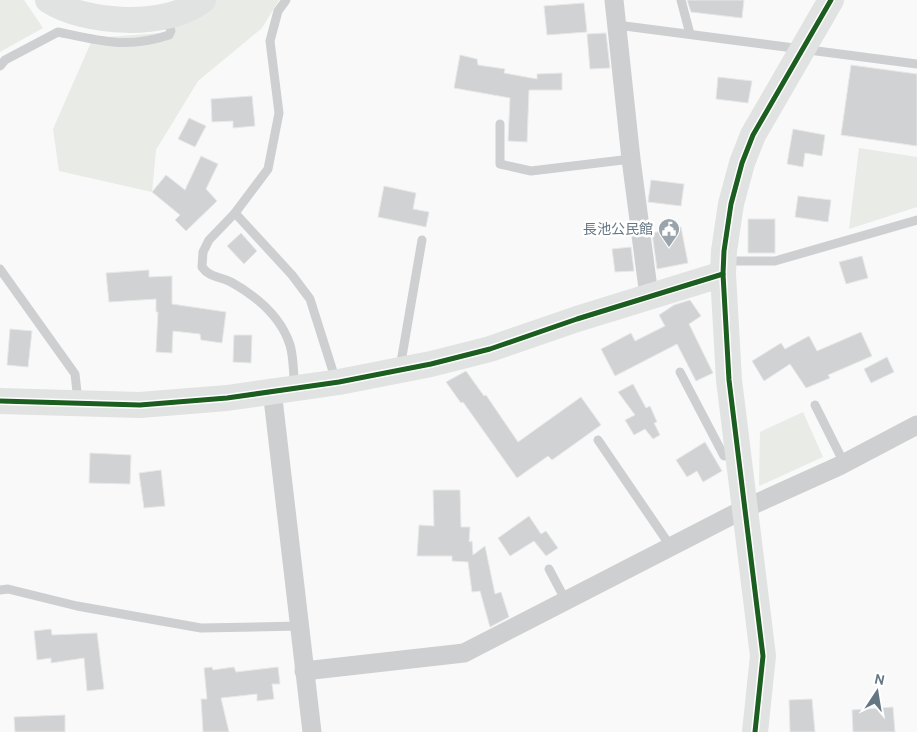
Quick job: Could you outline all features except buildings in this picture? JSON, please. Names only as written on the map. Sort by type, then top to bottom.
[{"type":"street","points":[[48,0],[61,8],[110,21],[144,20],[181,8]]},
{"type":"street","points":[[614,0],[630,159],[648,296]]},
{"type":"street","points":[[755,732],[763,656],[729,380],[723,268],[731,204],[744,156],[753,134],[831,0]]},
{"type":"street","points":[[0,401],[140,405],[227,398],[336,382],[490,349],[648,296],[723,268]]},
{"type":"street","points":[[284,389],[300,626],[312,732]]},
{"type":"street","points":[[304,672],[464,653],[746,508],[844,463],[917,424]]},
{"type":"lane","points":[[284,389],[290,346],[278,319],[249,293],[229,281],[208,275],[202,266],[203,252],[209,240],[235,213],[268,169],[279,113],[270,41],[278,11],[286,0]]},
{"type":"lane","points":[[682,0],[690,34]]},
{"type":"lane","points":[[0,66],[5,60],[58,32],[111,44],[150,41],[169,35],[181,8]]},
{"type":"lane","points":[[617,25],[917,64]]},
{"type":"lane","points":[[500,124],[500,164],[531,171],[630,159]]},
{"type":"lane","points":[[235,213],[292,275],[310,299],[336,382]]},
{"type":"lane","points":[[723,268],[775,261],[917,220]]},
{"type":"lane","points":[[399,370],[422,240]]},
{"type":"lane","points":[[0,268],[75,374],[78,404]]},
{"type":"lane","points":[[680,372],[724,456],[739,455]]},
{"type":"lane","points":[[815,405],[844,463]]},
{"type":"lane","points":[[598,440],[671,547]]},
{"type":"lane","points":[[549,569],[566,601]]},
{"type":"lane","points":[[0,590],[8,589],[77,606],[201,628],[300,626]]},
{"type":"shaded area","points":[[0,0],[24,0],[43,28],[0,52]]},
{"type":"shaded area","points":[[217,0],[279,0],[262,28],[198,81],[156,150],[152,192],[59,171],[53,129],[93,38],[162,33]]},
{"type":"shaded area","points":[[859,148],[917,157],[917,207],[849,229]]},
{"type":"shaded area","points":[[803,412],[823,457],[759,486],[760,432]]},
{"type":"cycle path","points":[[755,732],[763,656],[729,380],[723,274],[724,251],[731,204],[742,163],[753,135],[831,0]]},
{"type":"cycle path","points":[[0,401],[140,405],[227,398],[339,382],[431,364],[490,349],[577,319],[723,274]]},
{"type":"place","name":"長池公民館","points":[[669,248]]}]
